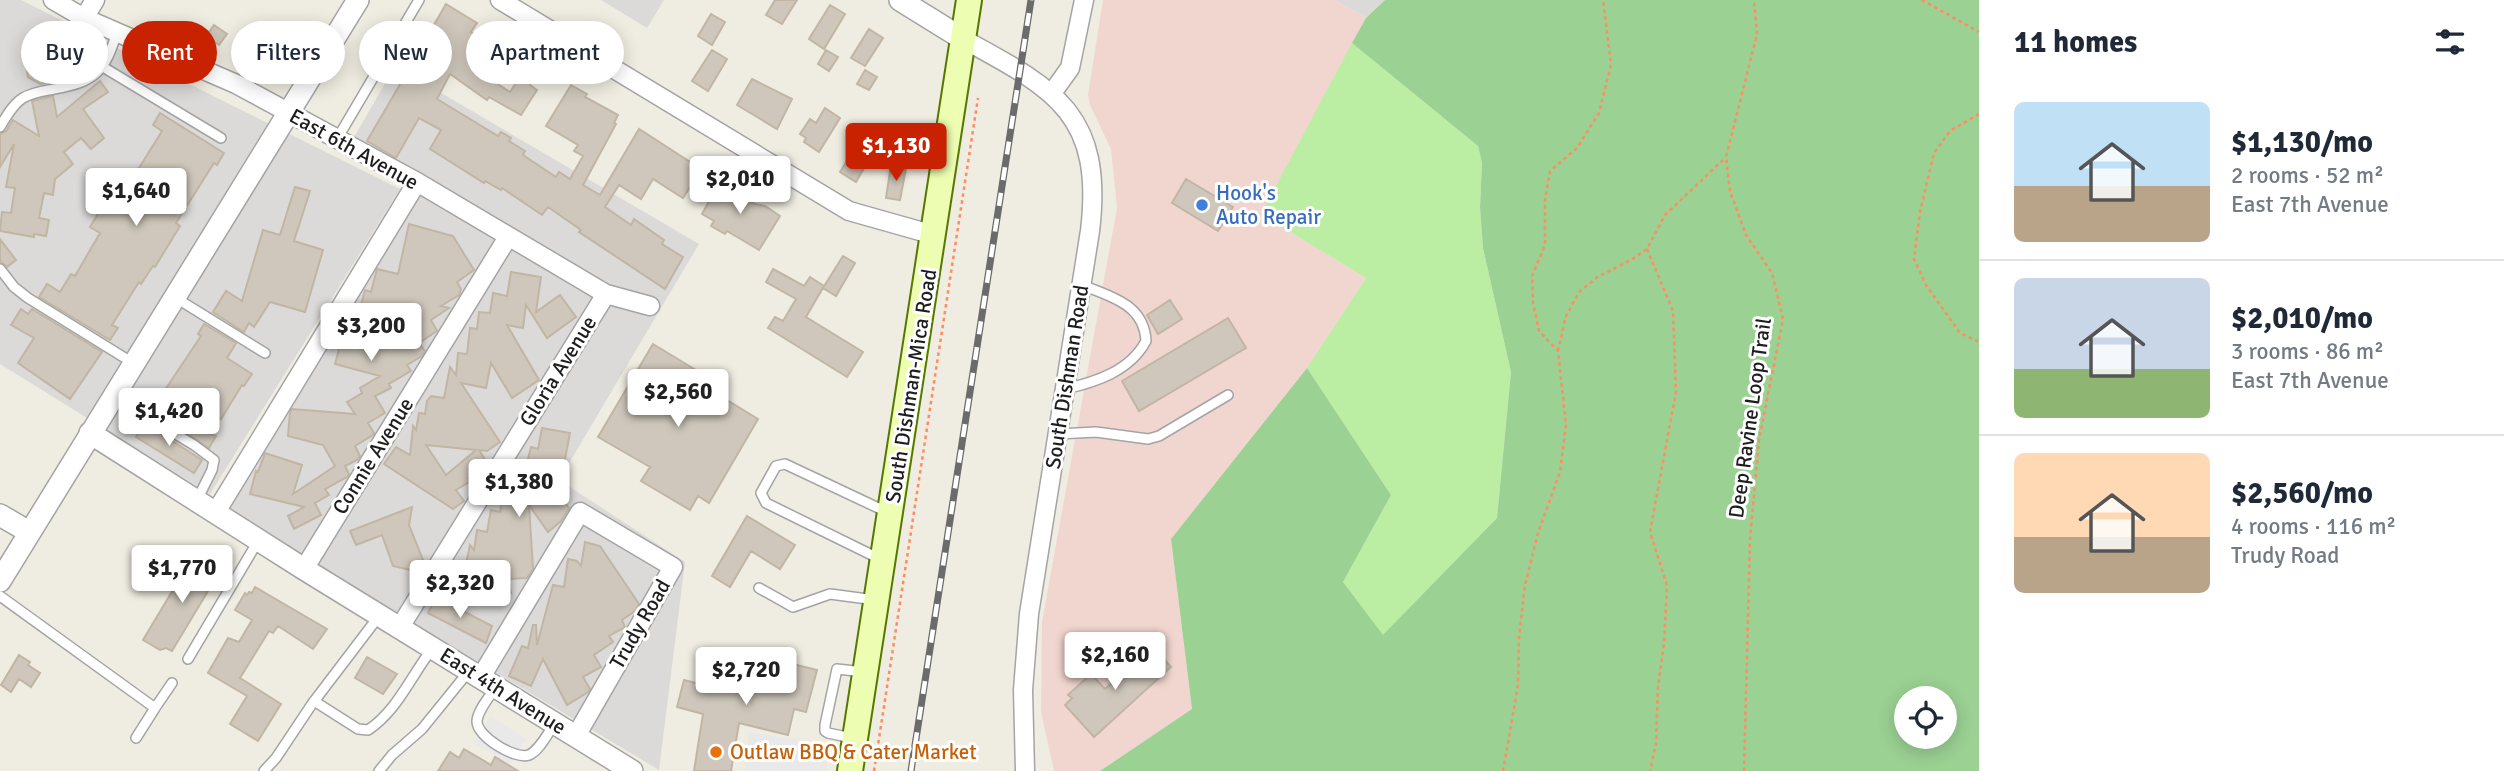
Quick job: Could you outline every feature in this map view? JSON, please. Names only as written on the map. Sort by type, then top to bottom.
[{"type":"main road","name":"South Dishman-Mica Road","points":[[850,771],[969,0]]},
{"type":"street","name":"East 6th Avenue","points":[[52,0],[84,18],[216,74],[417,183],[606,294],[650,306]]},
{"type":"street","points":[[84,18],[95,0]]},
{"type":"street","points":[[0,581],[358,0]]},
{"type":"street","points":[[500,0],[849,211],[934,235]]},
{"type":"street","points":[[900,0],[963,39]]},
{"type":"street","points":[[1052,93],[1070,68],[1084,0]]},
{"type":"street","name":"South Dishman Road","points":[[963,39],[1020,70],[1052,93],[1073,117],[1082,136],[1092,175],[1092,211],[1029,614],[1024,664],[1025,771]]},
{"type":"street","points":[[216,512],[417,183]]},
{"type":"street","name":"Connie Avenue","points":[[304,569],[508,237]]},
{"type":"street","name":"Gloria Avenue","points":[[400,626],[606,294]]},
{"type":"street","name":"East 4th Avenue","points":[[90,433],[304,569],[632,771]]},
{"type":"street","name":"Trudy Road","points":[[482,678],[580,512],[673,568],[576,736]]},
{"type":"street","points":[[0,515],[29,532]]},
{"type":"lane","points":[[337,139],[419,0]]},
{"type":"lane","points":[[108,54],[117,32]]},
{"type":"lane","points":[[108,70],[221,138]]},
{"type":"lane","points":[[0,127],[21,99],[35,92],[77,84]]},
{"type":"lane","points":[[0,269],[14,287],[28,298],[133,363]]},
{"type":"lane","points":[[1065,389],[1110,376],[1142,349],[1146,341],[1142,320],[1134,311],[1118,300],[1081,285]]},
{"type":"lane","points":[[174,297],[265,353]]},
{"type":"lane","points":[[1058,434],[1096,432],[1148,439],[1175,428],[1228,395]]},
{"type":"lane","points":[[113,396],[214,460],[197,500]]},
{"type":"lane","points":[[883,561],[766,503],[761,493],[776,466],[785,464],[891,514]]},
{"type":"lane","points":[[188,659],[259,540]]},
{"type":"lane","points":[[759,588],[793,607],[830,594],[877,600]]},
{"type":"lane","points":[[0,596],[155,708]]},
{"type":"lane","points":[[264,771],[380,614]]},
{"type":"lane","points":[[314,701],[358,729],[368,730],[380,723],[391,710],[433,648]]},
{"type":"lane","points":[[482,678],[477,723],[483,735],[510,752],[519,756],[529,755],[555,723]]},
{"type":"lane","points":[[379,771],[392,755],[482,678]]},
{"type":"lane","points":[[136,738],[172,683]]},
{"type":"path","points":[[1558,351],[1539,331],[1533,303],[1532,276],[1545,245],[1545,201],[1550,171],[1577,148],[1599,113],[1611,64],[1603,0]]},
{"type":"path","name":"Deep Ravine Loop Trail","points":[[1744,771],[1750,539],[1759,440],[1783,319],[1772,274],[1746,235],[1730,191],[1726,157],[1756,34],[1754,0]]},
{"type":"path","points":[[1922,0],[1979,32]]},
{"type":"path","points":[[874,771],[978,98]]},
{"type":"path","points":[[1979,114],[1950,131],[1934,153],[1920,212],[1914,259],[1926,285],[1960,333],[1979,342]]},
{"type":"path","points":[[1503,771],[1518,685],[1519,636],[1525,585],[1538,533],[1560,472],[1566,425],[1558,351],[1566,316],[1579,292],[1599,276],[1647,249],[1665,215],[1726,157]]},
{"type":"path","points":[[1647,249],[1673,311],[1676,392],[1650,532],[1667,586],[1656,744],[1650,771]]},
{"type":"shaded area","points":[[0,0],[21,0],[63,21],[21,21],[21,84],[108,84],[108,43],[122,50],[122,84],[189,84],[400,189],[210,494],[0,364]]},
{"type":"shaded area","points":[[601,0],[664,0],[647,28]]},
{"type":"shaded area","points":[[1103,0],[1335,0],[1366,18],[1261,214],[1366,278],[1307,368],[1171,539],[1192,709],[1100,771],[1054,771],[1041,712],[1042,622],[1117,208],[1111,149],[1088,95]]},
{"type":"shaded area","points":[[1335,0],[1385,0],[1366,18]]},
{"type":"shaded area","points":[[385,84],[426,84],[699,244],[559,480],[685,562],[659,770],[226,511],[287,407],[428,184],[353,139]]},
{"type":"shaded area","points":[[490,716],[526,739],[510,765],[474,743]]},
{"type":"shaded area","points":[[749,732],[830,745],[826,771],[745,771]]},
{"type":"green space","points":[[1385,0],[1979,0],[1979,771],[1100,771],[1192,709],[1171,539],[1307,368],[1391,495],[1343,582],[1383,635],[1497,518],[1511,372],[1483,248],[1480,207],[1482,163],[1478,146],[1352,43],[1366,18]]},
{"type":"green space","points":[[1352,43],[1478,146],[1482,163],[1480,207],[1483,248],[1511,372],[1497,518],[1383,636],[1343,582],[1391,495],[1307,368],[1366,278],[1261,214]]},
{"type":"building","points":[[775,0],[797,0],[782,24],[766,15]]},
{"type":"building","points":[[446,4],[474,21],[466,21],[466,84],[498,84],[510,92],[515,84],[531,84],[537,90],[521,115],[489,97],[487,100],[452,75],[452,21],[436,21]]},
{"type":"building","points":[[830,5],[845,14],[824,49],[809,39]]},
{"type":"building","points":[[711,14],[725,22],[712,45],[698,36]]},
{"type":"building","points":[[217,27],[227,34],[219,45],[217,44]]},
{"type":"building","points":[[869,29],[883,38],[865,66],[851,58]]},
{"type":"building","points":[[712,50],[727,59],[708,91],[692,81]]},
{"type":"building","points":[[826,50],[838,57],[829,71],[818,64]]},
{"type":"building","points":[[865,70],[877,77],[869,90],[857,84]]},
{"type":"building","points":[[752,79],[792,99],[777,129],[737,105]]},
{"type":"building","points":[[96,84],[102,84],[108,92],[83,109],[104,138],[91,149],[81,138],[64,152],[73,164],[55,179],[53,195],[44,193],[39,218],[49,220],[46,236],[34,234],[34,237],[0,231],[2,212],[11,213],[15,188],[6,187],[14,144],[0,167],[0,134],[6,131],[13,120],[39,136],[32,101],[53,96],[57,117]]},
{"type":"building","points":[[400,84],[445,84],[437,99],[498,136],[501,132],[511,138],[509,141],[525,151],[523,155],[556,177],[559,172],[570,179],[583,156],[574,151],[578,145],[546,126],[571,85],[587,94],[585,97],[618,115],[614,123],[616,124],[583,185],[600,195],[639,129],[701,169],[683,198],[653,179],[641,199],[619,185],[605,207],[631,225],[634,219],[664,240],[662,244],[683,257],[665,289],[579,232],[581,230],[548,207],[542,215],[502,188],[501,190],[485,181],[484,183],[430,149],[441,130],[419,118],[396,158],[367,141]]},
{"type":"building","points":[[825,108],[840,118],[819,152],[804,142],[806,138],[800,134],[810,119],[816,123]]},
{"type":"building","points":[[160,113],[224,153],[217,165],[214,163],[176,223],[180,226],[155,267],[153,266],[141,284],[139,282],[112,325],[118,328],[110,340],[39,297],[47,284],[60,292],[71,274],[75,276],[100,233],[90,227],[115,186],[124,192],[162,131],[153,125]]},
{"type":"building","points":[[858,143],[873,152],[856,182],[840,172]]},
{"type":"building","points":[[891,165],[906,168],[900,200],[886,198]]},
{"type":"building","name":"Hook's Auto Repair","points":[[1186,179],[1233,207],[1218,231],[1172,203]]},
{"type":"building","points":[[721,180],[738,190],[736,192],[743,198],[765,206],[780,216],[759,250],[727,231],[725,234],[711,226],[714,221],[702,214]]},
{"type":"building","points":[[295,187],[310,191],[294,241],[323,250],[305,312],[270,302],[254,327],[249,323],[244,332],[213,312],[226,291],[242,301],[263,230],[280,235]]},
{"type":"building","points":[[409,224],[453,236],[474,270],[457,282],[461,289],[459,295],[441,306],[449,308],[431,320],[437,331],[419,343],[425,351],[422,356],[407,365],[411,371],[389,384],[391,388],[375,396],[385,413],[368,423],[374,433],[355,446],[360,456],[345,466],[349,474],[347,477],[325,489],[329,495],[315,503],[321,515],[294,529],[288,516],[304,507],[250,494],[256,471],[258,472],[265,453],[302,465],[293,494],[335,466],[323,445],[288,436],[290,412],[292,409],[355,414],[347,402],[362,393],[360,388],[380,376],[335,364],[351,312],[359,313],[365,290],[371,292],[377,269],[398,274]]},
{"type":"building","points":[[0,239],[16,260],[7,267],[0,261]]},
{"type":"building","points":[[843,256],[855,263],[836,296],[823,288]]},
{"type":"building","points":[[773,269],[804,286],[810,277],[824,286],[806,317],[863,352],[847,377],[768,328],[775,317],[783,321],[796,299],[766,282]]},
{"type":"building","points":[[511,272],[541,277],[536,312],[560,295],[576,317],[547,338],[526,305],[523,328],[507,325],[539,380],[512,398],[491,363],[486,388],[461,383],[500,442],[487,451],[479,450],[488,464],[469,478],[474,479],[456,490],[464,501],[453,509],[384,464],[396,447],[410,455],[413,426],[416,430],[419,413],[425,414],[427,401],[431,396],[444,398],[450,367],[456,375],[458,353],[467,354],[470,328],[477,329],[479,312],[490,313],[493,293],[507,296]],"holes":[[[426,445],[476,450],[446,475]]]},
{"type":"building","points":[[1170,300],[1182,319],[1158,334],[1147,315]]},
{"type":"building","points":[[21,309],[28,314],[32,309],[102,352],[70,399],[18,363],[34,338],[11,325]]},
{"type":"building","points":[[1228,318],[1246,348],[1139,411],[1122,381]]},
{"type":"building","points":[[204,324],[236,343],[227,358],[252,374],[221,419],[204,415],[199,430],[216,436],[209,448],[151,411],[201,336],[198,334]]},
{"type":"building","points":[[653,344],[704,375],[699,383],[758,419],[709,503],[698,496],[690,510],[641,481],[650,467],[598,437]]},
{"type":"building","points":[[144,423],[202,460],[194,473],[136,437]]},
{"type":"building","points":[[542,428],[570,433],[564,464],[555,462],[549,483],[569,508],[561,521],[548,532],[529,505],[533,569],[527,578],[508,579],[511,593],[493,596],[496,590],[462,582],[470,545],[474,550],[477,530],[487,532],[491,510],[500,512],[505,485],[516,488],[522,460],[526,460],[526,467],[531,447],[538,449]]},
{"type":"building","points":[[412,507],[409,525],[424,567],[414,571],[393,566],[382,535],[356,545],[350,531]]},
{"type":"building","points":[[747,516],[795,545],[780,569],[751,551],[730,587],[712,576]]},
{"type":"building","points":[[585,542],[600,546],[639,604],[635,611],[622,620],[625,627],[609,636],[613,642],[594,655],[601,667],[583,677],[590,689],[588,692],[567,705],[543,659],[531,686],[509,676],[522,646],[528,648],[533,625],[536,625],[537,645],[553,585],[564,587],[568,559],[577,561],[581,566]]},
{"type":"building","points":[[194,555],[220,571],[172,651],[166,648],[160,650],[143,640]]},
{"type":"building","points":[[255,587],[327,629],[313,649],[278,626],[273,633],[269,631],[240,678],[281,704],[258,741],[230,724],[247,696],[208,673],[228,638],[239,642],[252,620],[235,610],[245,593],[252,593]]},
{"type":"building","points":[[436,597],[492,626],[486,643],[428,613]]},
{"type":"building","points":[[1152,646],[1171,667],[1094,737],[1065,705],[1072,698],[1068,695],[1091,674],[1105,689]]},
{"type":"building","points":[[19,655],[40,673],[31,687],[19,679],[11,692],[1,685]]},
{"type":"building","points":[[761,656],[817,670],[806,712],[794,709],[788,735],[739,723],[731,771],[694,771],[703,714],[677,707],[684,680],[731,692],[738,664],[758,669]]},
{"type":"building","points":[[367,657],[397,674],[383,694],[355,678]]},
{"type":"building","points":[[464,749],[491,765],[495,757],[518,771],[438,771],[450,752],[459,758]]},
{"type":"railway","points":[[911,771],[1031,0]]},
{"type":"place","name":"Hook's Auto Repair","points":[[1202,205]]},
{"type":"place","name":"Outlaw BBQ & Cater Market","points":[[716,752]]}]
